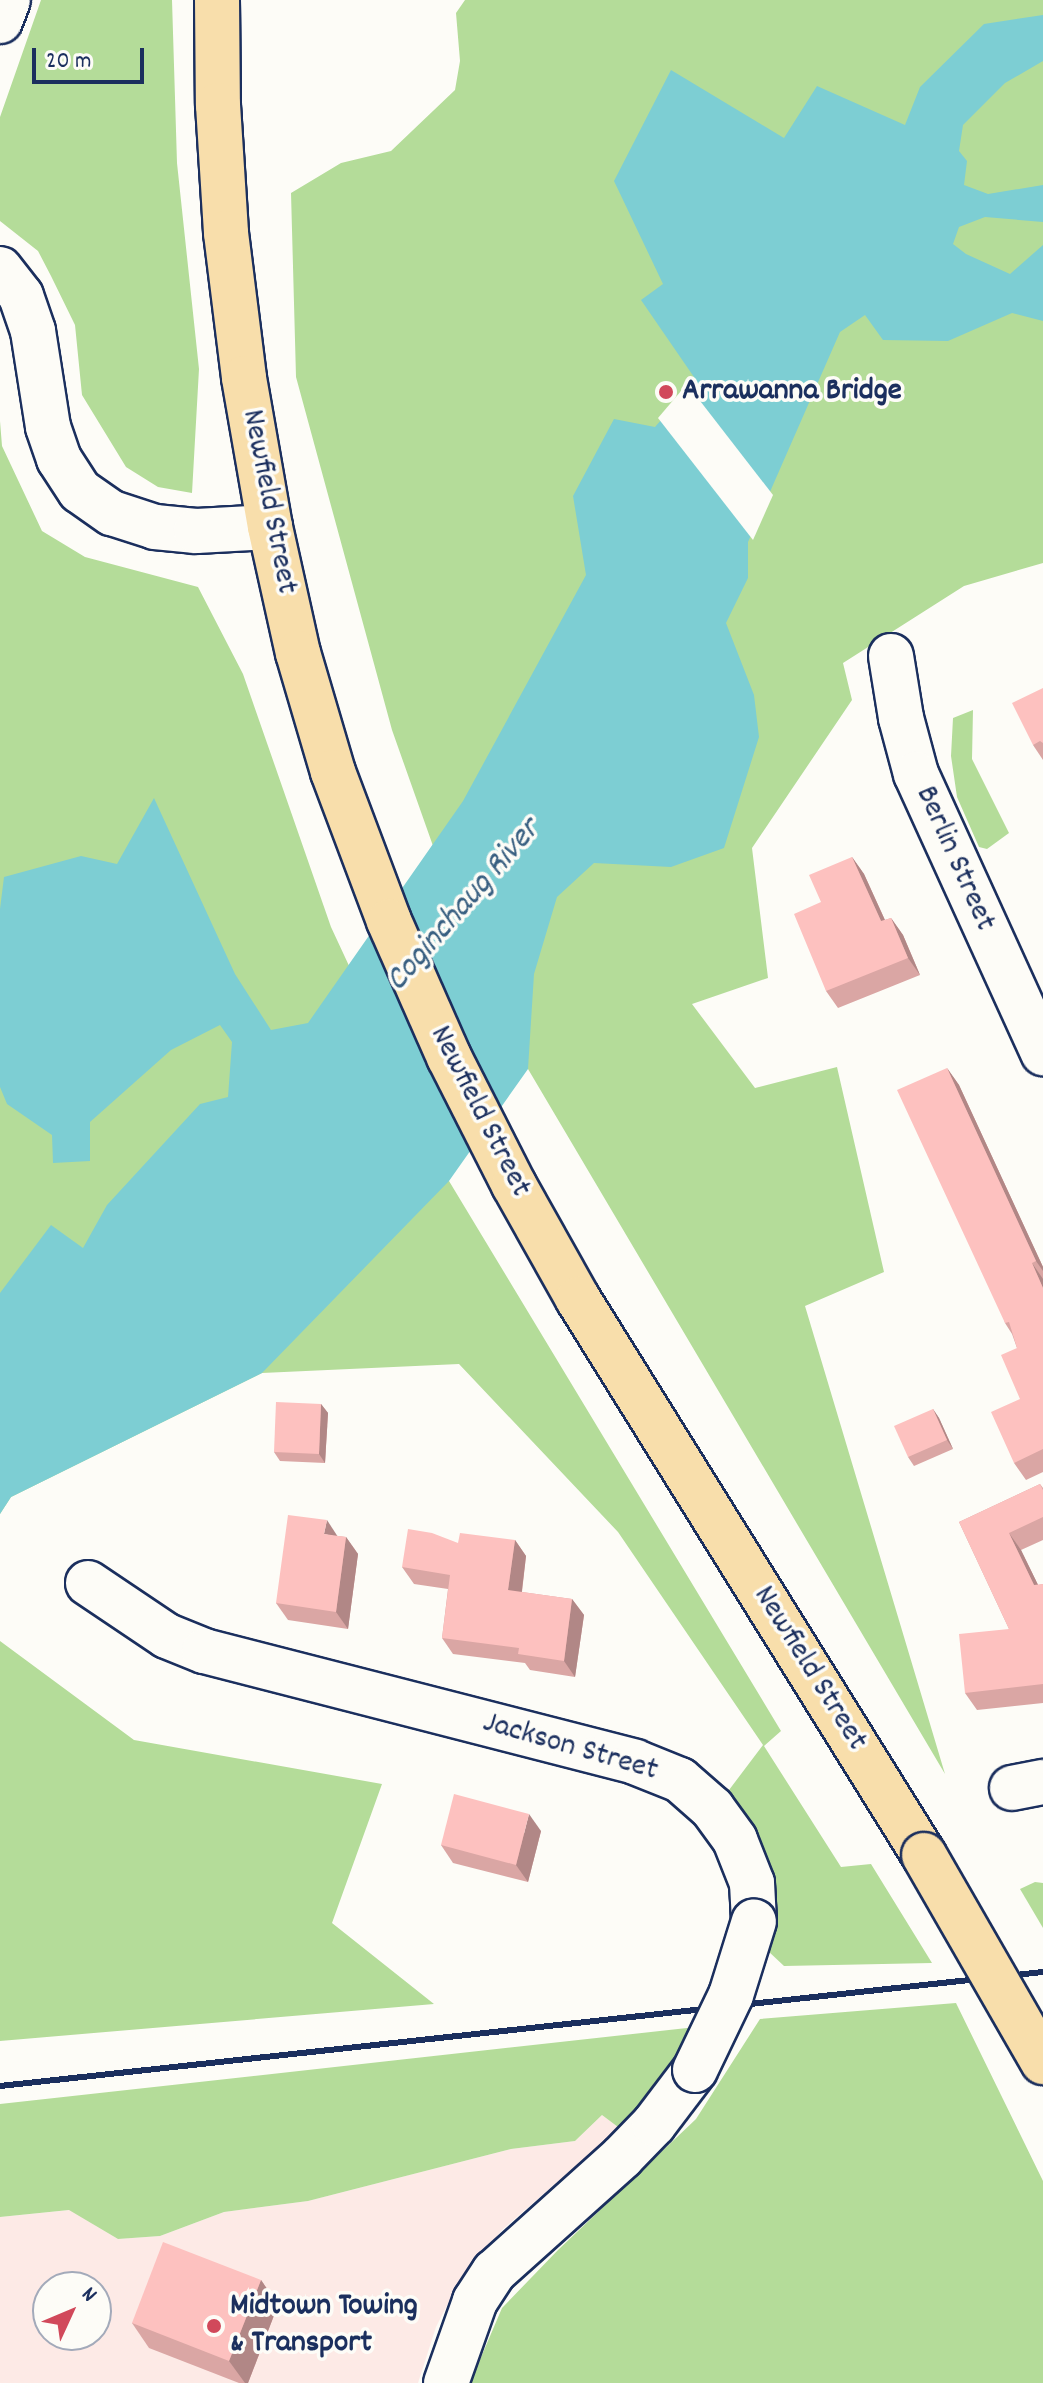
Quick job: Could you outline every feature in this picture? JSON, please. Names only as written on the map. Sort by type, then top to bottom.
[{"type":"main road","name":"Newfield Street","points":[[217,0],[218,105],[226,233],[244,378],[270,527],[298,653],[333,772],[389,921],[449,1057],[514,1185],[578,1299],[924,1855],[1043,2062]]},
{"type":"street","points":[[0,21],[8,0]]},
{"type":"street","points":[[0,269],[12,281],[25,308],[33,331],[48,427],[59,459],[80,491],[112,513],[155,527],[196,531],[270,527]]},
{"type":"street","name":"Berlin Street","points":[[891,656],[901,718],[916,774],[1043,1053]]},
{"type":"street","name":"Jackson Street","points":[[88,1583],[156,1630],[204,1651],[635,1762],[680,1780],[712,1808],[735,1840],[752,1883],[754,1921],[731,1995],[695,2070],[654,2124],[622,2157],[494,2272],[475,2301],[446,2383]]},
{"type":"shaded area","points":[[602,2115],[618,2127],[621,2135],[579,2163],[503,2229],[463,2274],[436,2327],[418,2383],[0,2383],[0,2217],[70,2210],[118,2239],[160,2236],[224,2212],[308,2201],[511,2149],[575,2141]]},
{"type":"green space","points":[[41,0],[172,0],[177,163],[199,369],[192,493],[158,487],[126,467],[82,395],[75,325],[51,276],[38,251],[0,221],[0,117]]},
{"type":"green space","points":[[465,0],[1043,0],[1043,563],[964,586],[843,663],[852,700],[752,848],[768,978],[692,1004],[755,1088],[837,1067],[884,1272],[805,1306],[945,1774],[528,1069],[467,942],[392,730],[296,377],[291,193],[341,163],[391,151],[455,90],[460,61],[456,13]]},
{"type":"green space","points":[[0,421],[2,446],[42,531],[85,557],[198,587],[243,674],[331,927],[449,1181],[781,1731],[764,1746],[841,1867],[871,1864],[932,1963],[784,1966],[767,1950],[764,1857],[749,1819],[729,1790],[763,1745],[618,1532],[459,1364],[262,1373],[11,1497],[0,1514]]},
{"type":"green space","points":[[973,710],[972,759],[1009,833],[987,849],[979,847],[957,797],[951,756],[953,718]]},
{"type":"green space","points":[[0,1641],[134,1740],[382,1784],[332,1923],[434,2004],[0,2041]]},
{"type":"green space","points":[[1035,1882],[1043,1883],[1043,1928],[1020,1889]]},
{"type":"green space","points":[[956,2003],[1043,2181],[1043,2383],[470,2383],[502,2308],[558,2250],[696,2119],[760,2019]]},
{"type":"green space","points":[[696,2027],[682,2053],[650,2096],[618,2127],[602,2115],[575,2141],[511,2149],[308,2201],[224,2212],[160,2236],[118,2239],[69,2210],[0,2217],[0,2104]]},
{"type":"water","name":"Coginchaug River","points":[[1043,15],[1043,61],[1005,83],[963,125],[959,151],[967,161],[964,185],[988,194],[1043,185],[1043,222],[985,217],[959,227],[953,244],[966,254],[1010,274],[1043,245],[1043,321],[1012,313],[948,341],[883,340],[865,315],[840,332],[748,542],[748,578],[726,623],[754,695],[759,737],[724,848],[671,867],[594,863],[557,897],[534,974],[528,1069],[449,1181],[262,1373],[11,1497],[0,1514],[0,1293],[51,1225],[83,1248],[107,1205],[200,1104],[228,1097],[232,1042],[220,1025],[171,1050],[90,1122],[90,1161],[53,1163],[52,1135],[7,1104],[0,1087],[0,909],[4,877],[81,856],[117,864],[154,798],[235,974],[271,1030],[308,1023],[463,801],[586,575],[573,496],[614,419],[655,427],[696,380],[641,300],[663,284],[614,181],[671,70],[784,138],[817,86],[905,125],[920,87],[984,24]]},
{"type":"pier","points":[[687,384],[773,495],[753,540],[658,418]]},
{"type":"building","points":[[1043,688],[1043,743],[1040,741],[1033,745],[1012,703]]},
{"type":"building","points":[[852,857],[881,921],[891,918],[908,958],[826,991],[794,914],[821,902],[809,875]]},
{"type":"building","points":[[947,1068],[1036,1261],[1032,1263],[1043,1288],[1043,1449],[1014,1463],[991,1412],[1020,1399],[1001,1355],[1017,1348],[1009,1322],[1005,1323],[897,1090]]},
{"type":"building","points":[[276,1402],[321,1404],[319,1454],[274,1452]]},
{"type":"building","points":[[933,1409],[947,1440],[908,1457],[894,1426]]},
{"type":"building","points":[[1040,1484],[1043,1490],[1043,1517],[1009,1533],[1034,1585],[1043,1584],[1043,1684],[965,1693],[959,1634],[1009,1629],[959,1522]]},
{"type":"building","points":[[288,1515],[327,1520],[324,1534],[346,1537],[336,1612],[276,1603]]},
{"type":"building","points":[[408,1529],[432,1533],[458,1543],[460,1533],[515,1540],[508,1590],[572,1599],[564,1661],[518,1654],[519,1648],[442,1638],[450,1575],[402,1567]]},
{"type":"building","points":[[454,1794],[529,1814],[516,1865],[441,1845]]},
{"type":"building","name":"Midtown Towing & Transport","points":[[163,2242],[261,2280],[229,2361],[132,2323]]},
{"type":"railway","points":[[0,2086],[1043,1972]]},
{"type":"place","name":"Arrawanna Bridge","points":[[666,392]]},
{"type":"place","name":"Midtown Towing & Transport","points":[[214,2326]]}]
